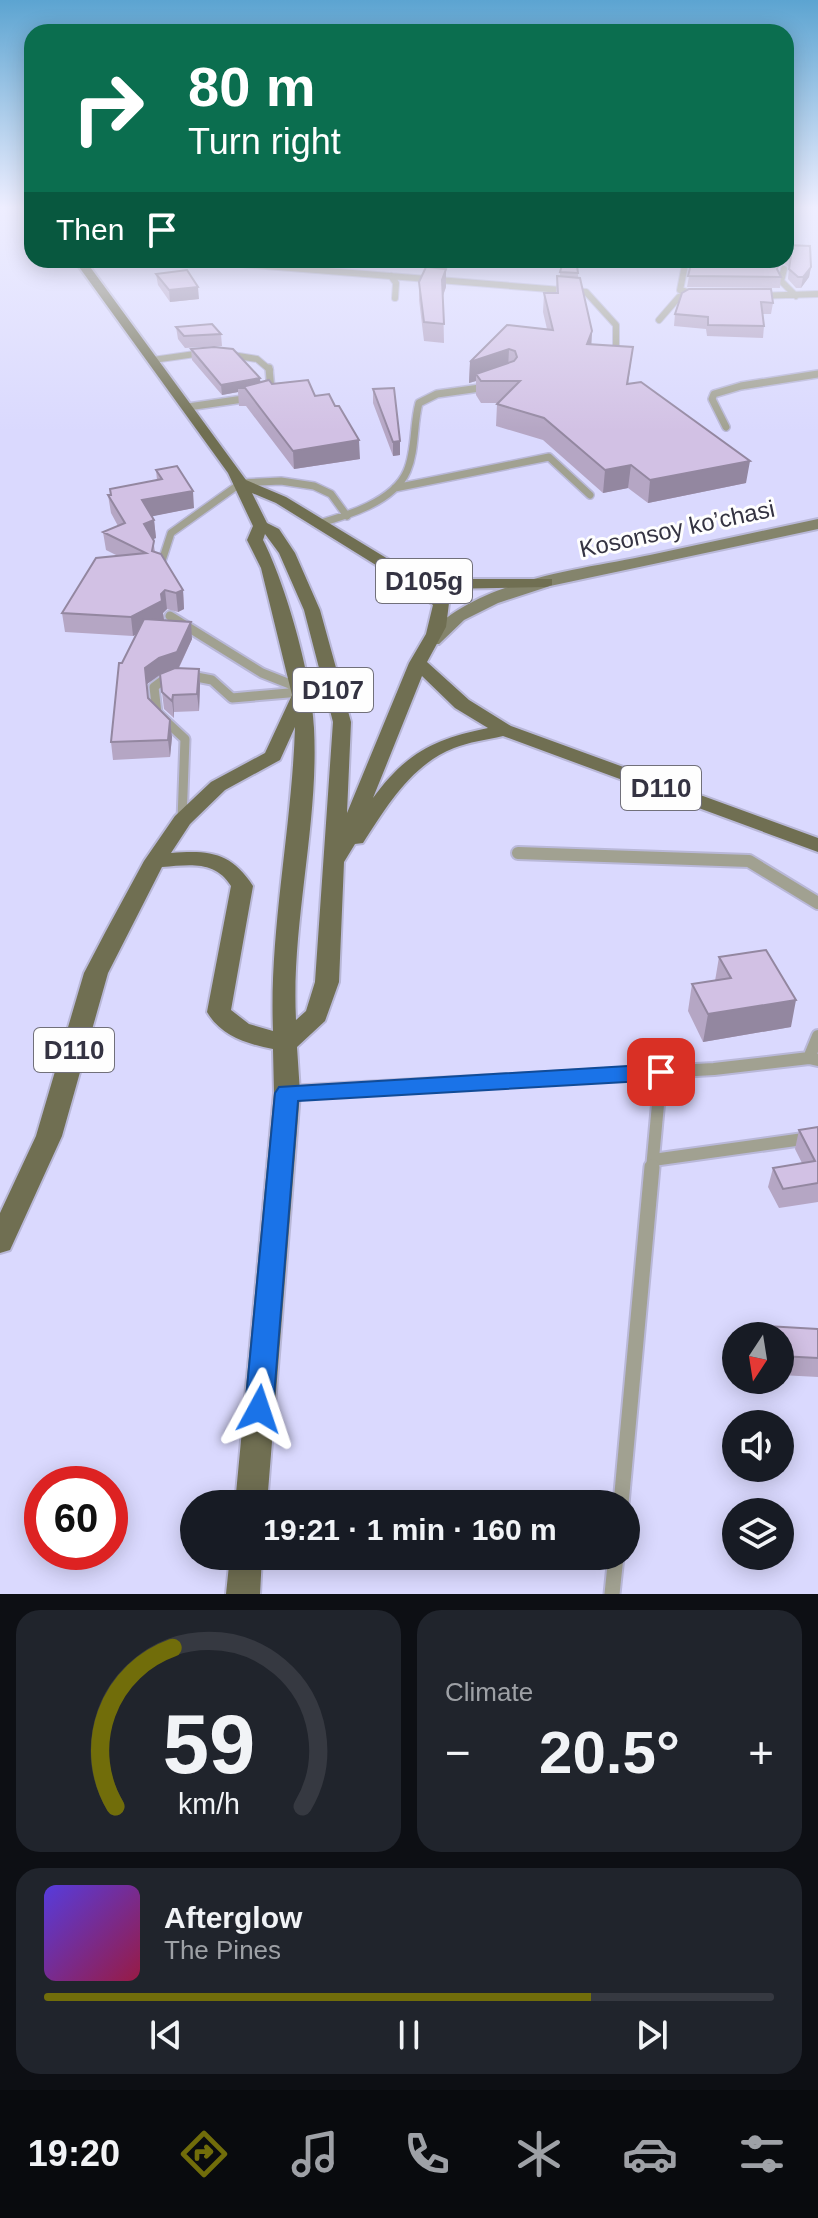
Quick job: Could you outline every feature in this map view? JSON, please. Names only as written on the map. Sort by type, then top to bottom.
[{"type":"main road","name":"D107","points":[[96,283],[241,483],[263,529],[287,553],[312,610],[342,722],[327,982],[317,1015],[286,1043]]},
{"type":"main road","name":"D105g","points":[[241,483],[281,500],[406,577],[445,584],[546,582]]},
{"type":"main road","points":[[263,529],[316,524]]},
{"type":"main road","name":"Kosonsoy ko’chasi","points":[[546,582],[818,524]]},
{"type":"main road","name":"D107","points":[[252,1490],[287,1093],[283,992],[298,845],[304,739],[300,691],[269,568],[255,540],[263,529]]},
{"type":"main road","points":[[333,872],[418,663],[433,640],[442,615],[441,603],[406,577]]},
{"type":"main road","name":"D105g","points":[[433,640],[458,616],[492,599],[546,582]]},
{"type":"main road","name":"D110","points":[[418,663],[462,704],[504,730],[818,845]]},
{"type":"main road","name":"D110","points":[[0,1242],[49,1136],[96,973],[155,861],[182,820],[218,786],[273,756],[300,691]]},
{"type":"main road","points":[[333,872],[388,791],[419,759],[444,745],[504,730]]},
{"type":"main road","points":[[155,861],[199,859],[227,865],[235,871],[242,886],[219,1012],[226,1022],[250,1035],[286,1043]]},
{"type":"main road","points":[[243,1594],[245,1570]]},
{"type":"lane","points":[[395,298],[396,283]]},
{"type":"lane","points":[[481,283],[586,292],[616,325],[616,351]]},
{"type":"lane","points":[[681,283],[680,290],[687,294]]},
{"type":"lane","points":[[783,283],[796,296]]},
{"type":"lane","points":[[659,320],[679,297],[702,294]]},
{"type":"lane","points":[[748,295],[818,294]]},
{"type":"lane","points":[[153,360],[195,354],[234,354],[249,356],[270,369],[271,390],[260,396],[188,407]]},
{"type":"lane","points":[[726,427],[712,399],[714,394],[741,386],[818,374]]},
{"type":"lane","points":[[316,524],[347,516],[393,489],[405,476],[419,403],[437,394],[494,385]]},
{"type":"lane","points":[[393,489],[549,457],[590,495]]},
{"type":"lane","points":[[160,567],[171,533],[241,483],[281,481],[314,486],[331,494],[347,516]]},
{"type":"lane","points":[[170,616],[262,673],[300,691]]},
{"type":"lane","points":[[182,820],[185,739],[157,713],[154,687],[168,675],[204,675],[222,686],[232,698],[300,691]]},
{"type":"lane","points":[[518,853],[749,861],[818,903]]},
{"type":"lane","points":[[287,1093],[661,1072],[815,1058],[818,1036]]},
{"type":"lane","points":[[622,1490],[661,1072]]},
{"type":"lane","points":[[653,1160],[818,1137]]},
{"type":"lane","points":[[612,1594],[615,1570]]},
{"type":"building","points":[[164,283],[196,283],[198,287],[169,290]]},
{"type":"building","points":[[419,283],[442,283],[444,324],[424,322]]},
{"type":"building","points":[[557,283],[581,283],[592,331],[587,344],[633,347],[627,384],[641,382],[750,461],[650,480],[631,465],[605,470],[544,418],[497,404],[520,381],[481,381],[476,374],[514,361],[517,357],[515,351],[509,349],[470,362],[507,325],[553,330],[544,293],[558,293]]},
{"type":"building","points":[[689,289],[771,289],[773,303],[761,302],[764,326],[708,325],[708,317],[675,314],[682,293]]},
{"type":"building","points":[[212,324],[221,334],[184,336],[176,327]]},
{"type":"building","points":[[191,349],[233,349],[260,378],[221,385]]},
{"type":"building","points":[[269,380],[272,384],[308,380],[315,396],[329,394],[359,440],[293,451],[245,388],[238,388]]},
{"type":"building","points":[[394,388],[400,441],[393,442],[373,389]]},
{"type":"building","points":[[177,466],[193,491],[142,500],[154,520],[144,524],[154,541],[152,551],[161,554],[183,590],[176,593],[165,590],[161,594],[162,601],[131,617],[62,613],[96,558],[146,553],[103,532],[125,523],[108,495],[111,495],[110,489],[162,479],[156,470]]},
{"type":"building","points":[[144,619],[191,622],[177,652],[159,658],[145,668],[148,698],[170,720],[168,740],[111,742],[119,663],[122,663]]},
{"type":"building","points":[[175,668],[199,669],[197,694],[173,695],[172,701],[162,692],[160,674]]},
{"type":"building","points":[[766,950],[796,1000],[708,1014],[692,984],[731,978],[719,957]]},
{"type":"building","points":[[818,1127],[818,1183],[783,1189],[773,1168],[815,1161],[799,1130]]},
{"type":"building","points":[[794,1328],[818,1329],[818,1358],[794,1357]]},
{"type":"route","points":[[259,1409],[287,1093],[661,1072]]}]
